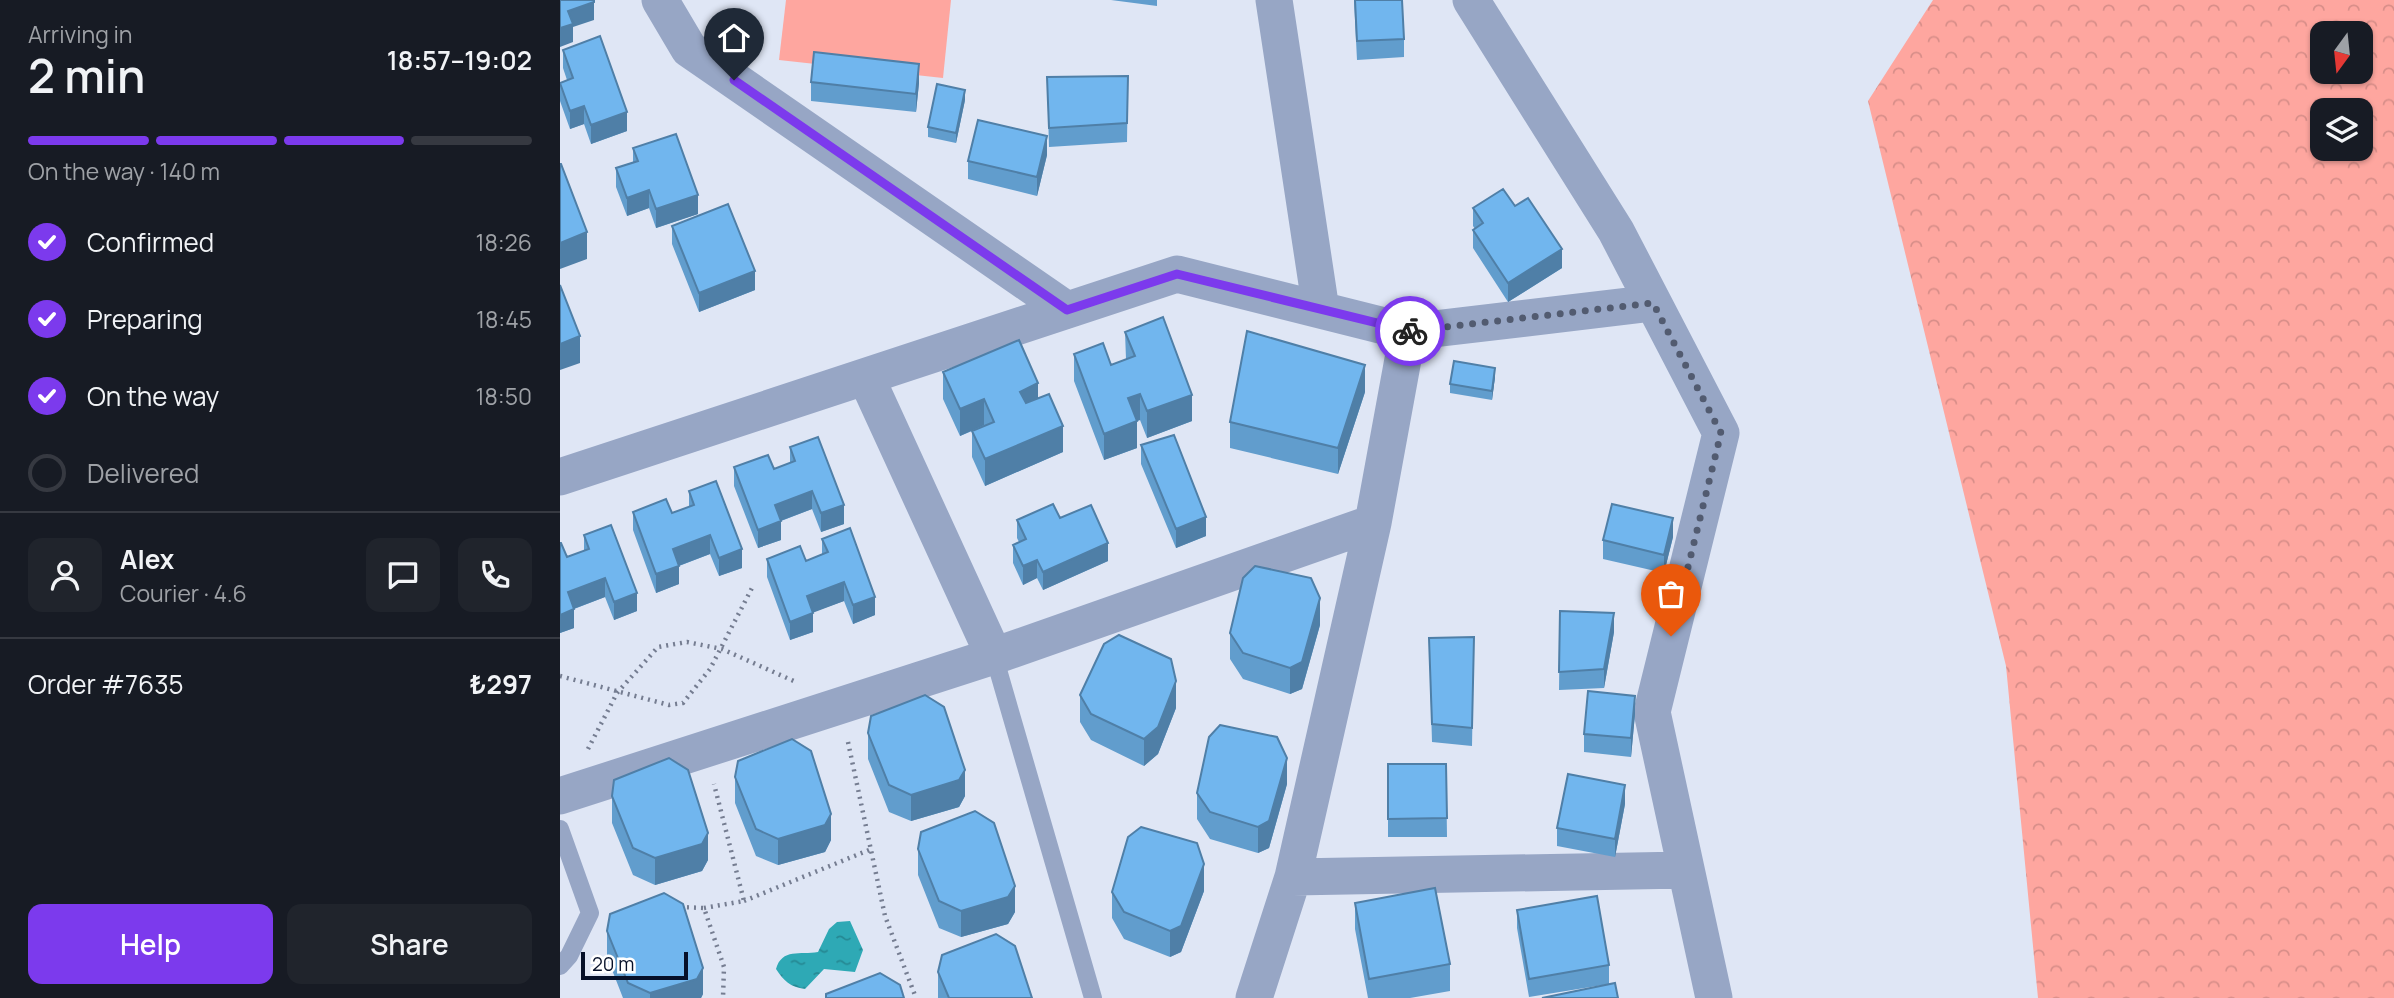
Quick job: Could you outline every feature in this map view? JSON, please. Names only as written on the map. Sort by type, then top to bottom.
[{"type":"street","points":[[660,0],[689,49],[1067,310]]},
{"type":"street","points":[[1274,0],[1321,310]]},
{"type":"street","points":[[1471,0],[1616,231],[1721,433],[1652,712],[1714,998]]},
{"type":"street","points":[[560,477],[1177,274],[1408,331],[1653,303]]},
{"type":"street","points":[[1254,998],[1293,877],[1373,523],[1408,331]]},
{"type":"street","points":[[866,377],[994,656]]},
{"type":"street","points":[[569,793],[994,656],[1373,523]]},
{"type":"street","points":[[1293,877],[1686,870]]},
{"type":"lane","points":[[994,656],[1093,998]]},
{"type":"lane","points":[[560,829],[590,913],[569,956],[560,965]]},
{"type":"path","points":[[560,676],[669,705],[683,703],[722,649],[752,588]]},
{"type":"path","points":[[569,793],[602,716],[617,693],[658,647],[687,642],[722,649],[762,665],[843,705],[856,789],[885,916],[916,998]]},
{"type":"path","points":[[705,750],[744,901]]},
{"type":"path","points":[[668,908],[704,908],[744,901],[870,850]]},
{"type":"path","points":[[704,908],[724,967],[723,998]]},
{"type":"green space","points":[[786,0],[951,0],[943,78],[779,60]]},
{"type":"green space","points":[[1933,0],[2394,0],[2394,998],[2038,998],[2006,666],[1868,101]]},
{"type":"water","points":[[850,921],[863,950],[855,972],[824,969],[805,989],[788,983],[776,969],[787,955],[818,952],[829,929],[837,922]]},
{"type":"building","points":[[560,0],[594,2],[568,11],[573,24],[560,28]]},
{"type":"building","points":[[1355,0],[1402,0],[1404,39],[1357,41]]},
{"type":"building","points":[[600,36],[627,112],[591,125],[584,106],[570,111],[560,83],[573,78],[563,50]]},
{"type":"building","points":[[814,52],[919,64],[916,94],[811,82]]},
{"type":"building","points":[[1128,76],[1127,123],[1049,128],[1047,77]]},
{"type":"building","points":[[937,84],[965,90],[956,133],[928,127]]},
{"type":"building","points":[[978,120],[1047,136],[1037,177],[968,161]]},
{"type":"building","points":[[676,134],[698,195],[656,209],[649,190],[627,198],[616,168],[638,161],[633,148]]},
{"type":"building","points":[[560,164],[587,232],[560,243]]},
{"type":"building","points":[[1503,189],[1515,206],[1528,198],[1562,249],[1508,283],[1473,230],[1483,223],[1473,208]]},
{"type":"building","points":[[728,204],[755,271],[699,293],[672,226]]},
{"type":"building","points":[[560,285],[580,336],[560,344]]},
{"type":"building","points":[[1163,317],[1192,395],[1147,411],[1140,394],[1128,398],[1137,421],[1104,434],[1074,354],[1103,343],[1111,365],[1135,356],[1125,332]]},
{"type":"building","points":[[1247,331],[1365,365],[1338,448],[1230,422]]},
{"type":"building","points":[[1019,340],[1038,383],[1020,392],[1026,403],[1049,394],[1063,426],[985,459],[972,431],[994,422],[984,399],[960,409],[943,372]]},
{"type":"building","points":[[1454,361],[1495,368],[1492,391],[1450,384]]},
{"type":"building","points":[[1174,435],[1206,517],[1176,529],[1141,445]]},
{"type":"building","points":[[818,437],[844,505],[821,513],[812,491],[775,505],[781,521],[758,530],[734,467],[768,455],[774,469],[795,461],[790,447]]},
{"type":"building","points":[[716,481],[742,549],[719,558],[710,535],[673,549],[679,566],[656,574],[633,512],[666,499],[672,513],[694,505],[689,491]]},
{"type":"building","points":[[1053,504],[1060,518],[1091,505],[1108,543],[1043,572],[1037,560],[1023,566],[1013,545],[1026,539],[1017,520]]},
{"type":"building","points":[[1612,504],[1673,518],[1664,555],[1603,540]]},
{"type":"building","points":[[611,525],[637,593],[614,602],[605,578],[568,592],[574,609],[560,615],[560,543],[567,557],[589,549],[584,535]]},
{"type":"building","points":[[850,528],[875,597],[853,605],[844,582],[807,596],[813,613],[790,622],[767,559],[800,546],[806,561],[828,552],[822,539]]},
{"type":"building","points":[[1255,566],[1311,578],[1320,598],[1302,662],[1290,668],[1243,653],[1230,633],[1243,578]]},
{"type":"building","points":[[1560,611],[1614,613],[1604,669],[1559,672]]},
{"type":"building","points":[[1119,635],[1171,659],[1176,681],[1158,727],[1144,739],[1091,714],[1080,695],[1104,644]]},
{"type":"building","points":[[1474,637],[1472,728],[1432,724],[1429,638]]},
{"type":"building","points":[[1588,691],[1635,696],[1631,738],[1584,734]]},
{"type":"building","points":[[925,695],[944,707],[965,770],[959,780],[911,795],[889,785],[868,733],[871,716]]},
{"type":"building","points":[[1220,725],[1277,737],[1287,758],[1269,821],[1258,827],[1210,812],[1197,793],[1209,737]]},
{"type":"building","points":[[792,739],[811,751],[831,814],[825,825],[778,839],[756,829],[735,777],[738,761]]},
{"type":"building","points":[[669,758],[688,770],[708,833],[702,844],[655,858],[633,848],[612,796],[614,780]]},
{"type":"building","points":[[1388,764],[1446,764],[1447,818],[1388,819]]},
{"type":"building","points":[[1568,774],[1625,785],[1615,839],[1557,828]]},
{"type":"building","points":[[975,811],[994,823],[1015,886],[1008,897],[961,911],[939,901],[918,849],[921,832]]},
{"type":"building","points":[[1141,827],[1197,843],[1204,864],[1181,926],[1170,931],[1124,912],[1112,892],[1128,837]]},
{"type":"building","points":[[1435,888],[1450,964],[1369,979],[1355,903]]},
{"type":"building","points":[[664,893],[683,904],[703,968],[697,979],[650,993],[628,983],[607,931],[610,914]]},
{"type":"building","points":[[1597,896],[1609,965],[1529,979],[1517,910]]},
{"type":"building","points":[[996,934],[1015,946],[1032,998],[949,998],[938,972],[942,955]]},
{"type":"building","points":[[880,973],[900,985],[904,998],[826,998],[826,994]]},
{"type":"building","points":[[1615,983],[1618,998],[1542,998]]},
{"type":"way so far","points":[[1410,331],[1653,303],[1721,433],[1671,636]]},
{"type":"route","points":[[734,80],[1067,310],[1177,274],[1410,331]]}]
